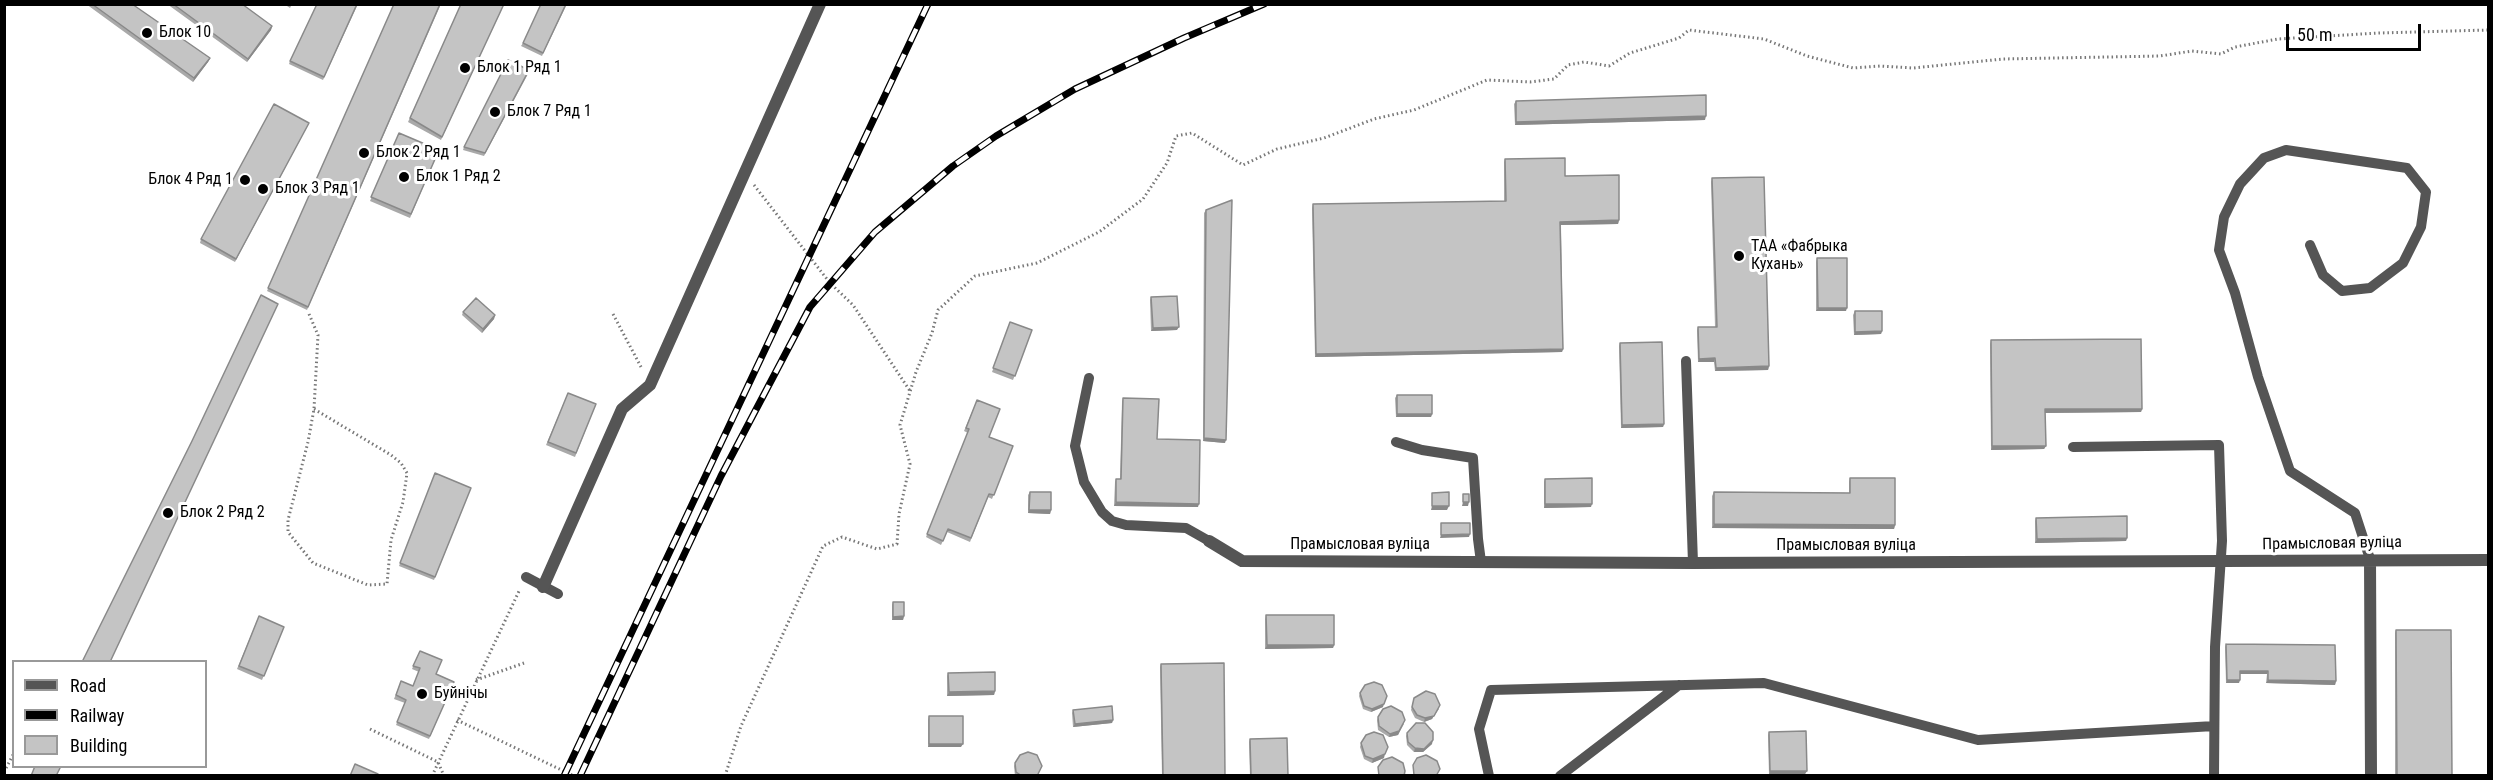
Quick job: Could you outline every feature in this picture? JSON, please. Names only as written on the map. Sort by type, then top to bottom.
[{"type":"street","points":[[543,587],[622,409],[650,385],[820,4]]},
{"type":"street","name":"Прамысловая вуліца","points":[[1209,541],[1242,561],[1693,563],[2488,560]]},
{"type":"street","points":[[2370,559],[2372,776]]},
{"type":"lane","points":[[2310,245],[2323,275],[2342,291],[2370,288],[2403,263],[2421,227],[2426,192],[2407,168],[2286,150],[2264,158],[2240,184],[2224,217],[2219,250],[2235,293],[2258,377],[2290,471],[2355,513],[2370,559]]},
{"type":"lane","points":[[1686,361],[1690,536],[1693,563]]},
{"type":"lane","points":[[1089,378],[1075,446],[1083,482],[1102,512],[1112,521],[1126,525],[1186,528],[1209,541]]},
{"type":"lane","points":[[1396,442],[1422,450],[1473,458],[1481,562]]},
{"type":"lane","points":[[2073,447],[2219,445],[2221,562],[2215,647],[2214,776]]},
{"type":"lane","points":[[526,577],[558,594]]},
{"type":"lane","points":[[1489,776],[1479,729],[1491,690],[1764,682],[1978,740],[2214,726]]},
{"type":"lane","points":[[1560,776],[1679,685]]},
{"type":"path","points":[[725,776],[741,726],[823,546],[842,537],[877,549],[897,544],[899,513],[910,464],[900,425],[938,310],[975,276],[1037,263],[1099,232],[1143,199],[1167,164],[1176,136],[1192,133],[1243,165],[1277,149],[1324,138],[1374,119],[1414,110],[1486,80],[1530,82],[1554,79],[1568,65],[1584,62],[1609,66],[1630,52],[1679,38],[1689,30],[1764,39],[1807,56],[1853,68],[1880,66],[1912,68],[2003,59],[2160,56],[2192,51],[2221,54],[2235,47],[2278,39],[2488,30]]},
{"type":"path","points":[[745,174],[830,283],[853,305],[910,391]]},
{"type":"path","points":[[309,314],[318,335],[314,410],[307,450],[288,520],[288,532],[313,563],[368,585],[387,584],[391,540],[403,502],[407,473],[402,463],[391,455],[314,410]]},
{"type":"path","points":[[613,314],[650,385]]},
{"type":"path","points":[[432,776],[526,577]]},
{"type":"path","points":[[476,680],[524,663]]},
{"type":"path","points":[[457,720],[574,776]]},
{"type":"path","points":[[370,729],[438,762],[444,776]]},
{"type":"path","points":[[4,772],[12,757]]},
{"type":"building","name":"Блок 10","points":[[92,4],[132,4],[210,58],[194,78]]},
{"type":"building","points":[[173,4],[242,4],[272,26],[248,59]]},
{"type":"building","points":[[317,4],[357,4],[324,77],[290,61]]},
{"type":"building","points":[[394,4],[440,4],[308,307],[268,288]]},
{"type":"building","points":[[461,4],[504,4],[442,137],[410,118]]},
{"type":"building","name":"Блок 7 Ряд 1","points":[[541,4],[566,4],[543,53],[523,43]]},
{"type":"building","name":"Блок 7 Ряд 1","points":[[508,60],[529,70],[485,153],[464,147]]},
{"type":"building","points":[[1706,95],[1706,116],[1516,122],[1516,101]]},
{"type":"building","points":[[274,104],[309,123],[236,259],[201,239]]},
{"type":"building","name":"Блок 1 Ряд 2","points":[[399,133],[439,150],[411,214],[371,197]]},
{"type":"building","points":[[1565,158],[1565,176],[1619,175],[1619,220],[1560,222],[1563,349],[1316,354],[1313,204],[1506,201],[1505,159]]},
{"type":"building","name":"ТАА «Фабрыка Кухань»","points":[[1764,177],[1769,366],[1716,368],[1715,358],[1699,359],[1698,327],[1717,327],[1712,178]]},
{"type":"building","points":[[1232,200],[1226,440],[1204,438],[1206,210]]},
{"type":"building","points":[[1817,258],[1847,258],[1847,308],[1818,308]]},
{"type":"building","name":"Блок 2 Ряд 2","points":[[261,295],[278,304],[111,660],[83,660],[192,441]]},
{"type":"building","points":[[1177,296],[1179,327],[1153,328],[1151,297]]},
{"type":"building","points":[[476,298],[495,315],[483,329],[463,312]]},
{"type":"building","points":[[1855,311],[1882,311],[1882,331],[1855,332]]},
{"type":"building","points":[[1010,322],[1032,330],[1015,376],[993,368]]},
{"type":"building","points":[[2141,339],[2142,409],[2045,409],[2046,446],[1992,446],[1991,340]]},
{"type":"building","points":[[1662,342],[1664,424],[1622,425],[1620,343]]},
{"type":"building","points":[[568,393],[596,404],[576,453],[548,442]]},
{"type":"building","points":[[1397,395],[1432,395],[1432,414],[1397,414]]},
{"type":"building","points":[[1123,398],[1159,399],[1157,439],[1200,440],[1199,504],[1116,502],[1116,479],[1121,479]]},
{"type":"building","points":[[977,400],[1000,409],[989,437],[1013,446],[994,495],[989,494],[971,538],[948,529],[943,541],[927,534],[969,429],[966,428]]},
{"type":"building","points":[[435,473],[471,488],[435,577],[400,563]]},
{"type":"building","points":[[1592,478],[1592,504],[1545,504],[1545,479]]},
{"type":"building","points":[[1850,478],[1895,478],[1895,525],[1714,524],[1714,492],[1850,493]]},
{"type":"building","points":[[1030,492],[1051,492],[1051,510],[1029,510]]},
{"type":"building","points":[[1449,492],[1449,506],[1432,506],[1432,493]]},
{"type":"building","points":[[1463,494],[1469,494],[1469,502],[1463,502]]},
{"type":"building","points":[[2127,516],[2127,538],[2037,539],[2036,518]]},
{"type":"building","points":[[1441,523],[1470,523],[1470,534],[1441,535]]},
{"type":"building","points":[[893,602],[904,602],[904,616],[893,617]]},
{"type":"building","points":[[1266,615],[1334,615],[1334,645],[1267,645]]},
{"type":"building","points":[[259,616],[284,627],[264,676],[239,666]]},
{"type":"building","points":[[2396,630],[2451,630],[2452,776],[2397,776]]},
{"type":"building","points":[[2226,644],[2335,645],[2336,681],[2268,680],[2268,671],[2240,671],[2240,680],[2227,680]]},
{"type":"building","name":"Буйнічы","points":[[420,651],[442,660],[436,674],[454,682],[430,736],[397,722],[406,700],[396,695],[401,681],[413,686],[420,668],[413,666]]},
{"type":"building","points":[[1224,663],[1225,776],[1163,776],[1161,664]]},
{"type":"building","points":[[995,672],[995,691],[949,692],[948,673]]},
{"type":"building","points":[[1374,682],[1382,685],[1387,696],[1384,704],[1372,709],[1364,706],[1360,693],[1365,685]]},
{"type":"building","points":[[1426,691],[1435,694],[1440,705],[1434,716],[1425,718],[1417,715],[1412,707],[1414,698]]},
{"type":"building","points":[[1112,706],[1113,720],[1075,724],[1073,710]]},
{"type":"building","points":[[1391,706],[1402,712],[1405,720],[1399,731],[1390,734],[1379,726],[1378,717],[1383,709]]},
{"type":"building","points":[[929,716],[963,716],[963,744],[929,744]]},
{"type":"building","points":[[1416,723],[1425,723],[1433,732],[1433,740],[1424,749],[1415,748],[1408,742],[1407,733]]},
{"type":"building","points":[[1806,731],[1807,771],[1770,771],[1769,732]]},
{"type":"building","points":[[1374,732],[1383,735],[1388,747],[1385,754],[1373,759],[1365,756],[1361,743],[1366,735]]},
{"type":"building","points":[[1287,738],[1288,776],[1251,776],[1250,739]]},
{"type":"building","points":[[1028,752],[1037,755],[1042,766],[1037,776],[1022,776],[1016,772],[1015,763],[1020,755]]},
{"type":"building","points":[[1426,755],[1437,761],[1440,769],[1436,776],[1415,776],[1413,765],[1417,758]]},
{"type":"building","points":[[1392,757],[1403,763],[1404,776],[1379,776],[1378,767],[1383,760]]},
{"type":"building","points":[[355,764],[378,774],[377,776],[350,776]]},
{"type":"building","points":[[34,768],[60,768],[56,776],[31,776]]},
{"type":"railway","points":[[564,776],[928,4]]},
{"type":"railway","points":[[580,776],[721,476],[810,307],[875,232],[953,166],[996,136],[1075,89],[1184,38],[1264,4]]},
{"type":"place","name":"Блок 10","points":[[147,33]]},
{"type":"place","name":"Блок 1 Ряд 1","points":[[465,68]]},
{"type":"place","name":"Блок 7 Ряд 1","points":[[495,112]]},
{"type":"place","name":"Блок 2 Ряд 1","points":[[364,153]]},
{"type":"place","name":"Блок 1 Ряд 2","points":[[404,177]]},
{"type":"place","name":"Блок 4 Ряд 1","points":[[245,180]]},
{"type":"place","name":"Блок 3 Ряд 1","points":[[263,189]]},
{"type":"place","name":"ТАА «Фабрыка Кухань»","points":[[1739,256]]},
{"type":"place","name":"Блок 2 Ряд 2","points":[[168,513]]},
{"type":"place","name":"Буйнічы","points":[[422,694]]}]
